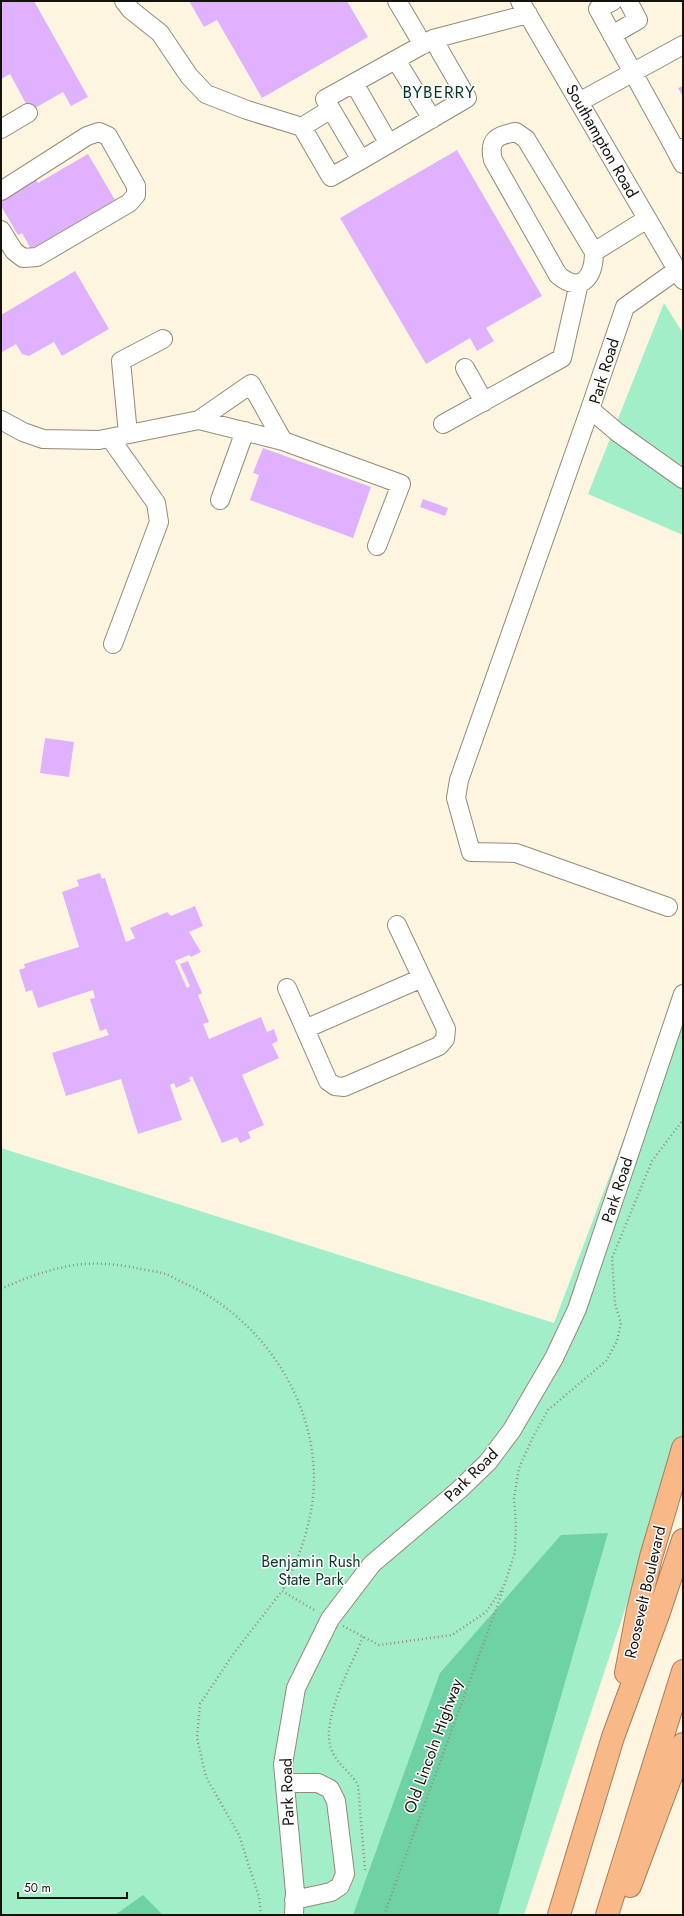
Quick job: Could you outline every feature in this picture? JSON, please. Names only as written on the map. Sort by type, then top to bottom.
[{"type":"highway","name":"Roosevelt Boulevard","points":[[613,1737],[642,1594],[683,1448]]},
{"type":"highway","name":"Roosevelt Boulevard","points":[[559,1915],[613,1737],[659,1612],[683,1540]]},
{"type":"highway","points":[[607,1915],[683,1671]]},
{"type":"highway","points":[[619,1915],[683,1744]]},
{"type":"street","points":[[124,1],[131,10],[160,33],[189,76],[206,94],[247,110],[302,127],[332,177],[467,98],[397,1]]},
{"type":"street","points":[[613,1],[598,9],[633,72],[679,148],[683,164]]},
{"type":"street","points":[[612,35],[638,20],[628,1]]},
{"type":"street","points":[[361,160],[325,99],[428,42],[524,7]]},
{"type":"street","name":"Southampton Road","points":[[524,7],[680,275]]},
{"type":"street","points":[[579,102],[683,45]]},
{"type":"street","points":[[396,60],[432,119]]},
{"type":"street","points":[[354,84],[389,144]]},
{"type":"street","points":[[302,127],[331,109]]},
{"type":"street","points":[[1,130],[28,113]]},
{"type":"street","points":[[1,191],[87,136],[99,132],[108,136],[136,186],[136,195],[129,203],[37,258],[23,258],[7,255],[1,230]]},
{"type":"street","points":[[516,132],[526,139],[594,252],[594,265],[590,276],[579,283],[566,282],[558,275],[493,160],[490,149],[494,140],[505,134],[516,132]]},
{"type":"street","points":[[594,252],[647,219]]},
{"type":"street","name":"Park Road","points":[[680,275],[625,307],[590,409],[617,432],[683,479]]},
{"type":"street","points":[[443,424],[562,358],[579,283]]},
{"type":"street","points":[[128,434],[121,361],[163,339]]},
{"type":"street","points":[[465,368],[484,402]]},
{"type":"street","points":[[1,420],[23,432],[42,439],[104,439],[199,420],[251,384],[283,441]]},
{"type":"street","points":[[590,409],[459,780],[456,798],[471,852],[516,853],[668,907]]},
{"type":"street","points":[[199,420],[283,441],[401,484],[377,546]]},
{"type":"street","points":[[220,500],[245,432]]},
{"type":"street","points":[[104,439],[156,503],[159,522],[113,644]]},
{"type":"street","points":[[287,988],[328,1081],[335,1086],[344,1087],[439,1046],[445,1039],[446,1029],[397,925]]},
{"type":"street","points":[[305,1029],[422,978]]},
{"type":"street","name":"Park Road","points":[[294,1908],[284,1764],[296,1688],[330,1619],[372,1564],[459,1490],[488,1462],[512,1430],[554,1358],[577,1309],[683,994]]},
{"type":"street","points":[[285,1783],[318,1783],[330,1789],[336,1801],[345,1874],[340,1886],[331,1892],[294,1908]]},
{"type":"path","points":[[337,1623],[379,1645],[452,1635],[486,1612],[504,1586],[515,1552],[516,1524],[514,1498],[519,1468],[533,1437],[548,1410],[606,1361],[617,1341],[621,1323],[615,1304],[612,1258],[652,1161],[683,1120]]},
{"type":"path","points":[[1,1289],[22,1279],[76,1264],[119,1265],[163,1273],[200,1290],[235,1314],[267,1347],[289,1380],[304,1417],[312,1456],[313,1496],[308,1530],[297,1563],[282,1592],[234,1653],[200,1704],[197,1738],[206,1777],[239,1835],[259,1897],[261,1915]]},
{"type":"path","name":"Old Lincoln Highway","points":[[384,1915],[504,1586]]},
{"type":"path","points":[[282,1592],[319,1613]]},
{"type":"path","points":[[363,1637],[330,1716],[328,1730],[331,1749],[342,1766],[353,1776],[358,1785],[364,1870]]},
{"type":"green space","points":[[664,303],[683,333],[683,535],[588,494]]},
{"type":"green space","name":"Benjamin Rush State Park","points":[[683,982],[683,1434],[524,1915],[1,1915],[1,1148],[554,1323]]},
{"type":"green space","points":[[608,1533],[498,1915],[353,1915],[440,1673],[561,1535]]},
{"type":"green space","points":[[143,1895],[163,1915],[115,1915]]},
{"type":"building","points":[[1,1],[34,1],[88,97],[71,106],[63,92],[30,111],[10,74],[1,79]]},
{"type":"building","points":[[189,1],[347,1],[368,37],[262,98],[217,20],[204,27]]},
{"type":"building","points":[[683,86],[683,97],[678,88]]},
{"type":"building","points":[[457,150],[542,296],[486,328],[494,341],[477,351],[470,338],[426,364],[340,218]]},
{"type":"building","points":[[88,154],[115,200],[31,249],[22,233],[18,235],[1,206],[1,200],[36,179],[38,183]]},
{"type":"building","points":[[75,271],[109,329],[62,356],[54,342],[29,356],[22,354],[16,344],[2,352],[1,315]]},
{"type":"building","points":[[263,448],[371,487],[353,538],[250,500],[259,475],[253,473]]},
{"type":"building","points":[[423,499],[448,508],[445,516],[420,507]]},
{"type":"building","points":[[45,738],[74,742],[69,777],[40,773]]},
{"type":"building","points":[[100,873],[102,879],[105,878],[126,942],[135,938],[130,928],[167,912],[171,916],[195,906],[203,926],[189,932],[201,952],[191,957],[189,955],[175,961],[187,988],[190,986],[180,964],[188,961],[202,993],[198,995],[209,1022],[203,1024],[209,1039],[261,1017],[267,1032],[274,1029],[278,1041],[272,1044],[279,1058],[242,1075],[264,1125],[248,1132],[251,1138],[240,1143],[237,1137],[222,1143],[192,1076],[189,1078],[191,1081],[176,1088],[174,1083],[170,1085],[182,1120],[138,1134],[121,1079],[66,1096],[52,1053],[109,1035],[106,1029],[100,1031],[90,999],[95,998],[93,990],[38,1008],[32,990],[26,992],[19,970],[25,968],[24,964],[79,947],[62,892],[79,886],[77,880]]},
{"type":"district","name":"BYBERRY","points":[[439,92]]}]
